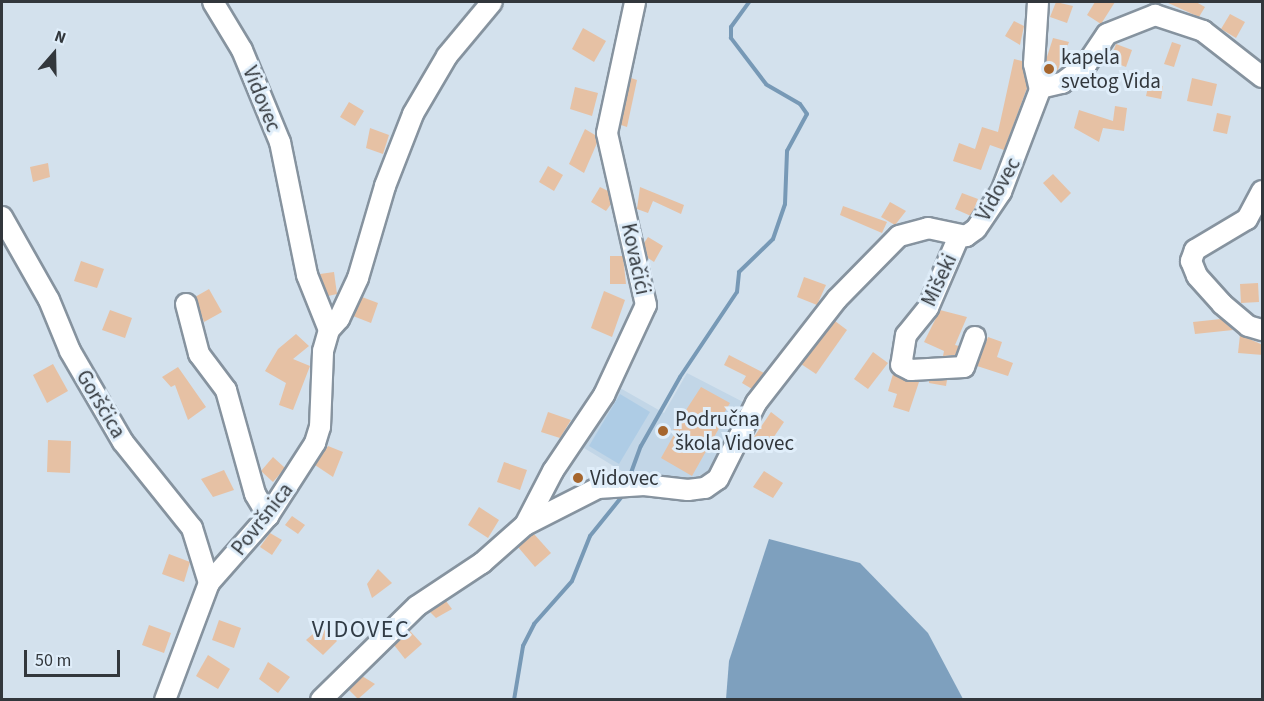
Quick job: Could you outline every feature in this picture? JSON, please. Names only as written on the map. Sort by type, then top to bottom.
[{"type":"street","name":"Vidovec","points":[[213,2],[242,50],[280,142],[307,275],[329,330]]},
{"type":"street","points":[[329,330],[339,319],[358,278],[385,186],[412,114],[447,56],[492,2]]},
{"type":"street","name":"Kovačići","points":[[525,525],[553,471],[604,395],[646,305],[607,133],[635,2]]},
{"type":"street","points":[[1038,2],[1034,64],[1040,88],[1062,83],[1086,65],[1107,34],[1155,15],[1203,31],[1263,77]]},
{"type":"street","name":"Vidovec","points":[[321,699],[417,606],[482,563],[525,525],[598,488],[626,485],[688,490],[705,488],[718,479],[756,403],[837,299],[899,236],[928,228],[959,236],[976,229],[1001,192],[1040,88]]},
{"type":"street","points":[[1263,191],[1247,219],[1195,250],[1192,256],[1197,276],[1222,304],[1248,326],[1263,330]]},
{"type":"street","name":"Gorščica","points":[[2,217],[49,300],[70,351],[123,442],[192,528],[209,583]]},
{"type":"street","name":"Mišeki","points":[[959,236],[928,308],[906,335],[901,365],[911,370],[964,367],[975,337]]},
{"type":"street","points":[[186,304],[199,354],[226,390],[255,494],[268,516]]},
{"type":"street","name":"Površnica","points":[[165,699],[209,583],[268,516],[299,471],[317,435],[323,351],[329,330]]},
{"type":"shaded area","name":"Područna škola Vidovec","points":[[687,373],[747,404],[710,470],[693,479],[625,473],[584,448],[620,388],[664,413]]},
{"type":"shaded area","points":[[620,394],[650,412],[619,464],[589,446]]},
{"type":"shaded area","points":[[769,539],[860,563],[928,633],[963,699],[726,699],[729,661]]},
{"type":"building","points":[[1056,2],[1073,6],[1067,23],[1050,17]]},
{"type":"building","points":[[1095,2],[1115,2],[1101,24],[1087,15]]},
{"type":"building","points":[[1166,2],[1196,2],[1205,7],[1199,17]]},
{"type":"building","points":[[1230,14],[1245,22],[1236,38],[1221,29]]},
{"type":"building","points":[[1014,21],[1024,26],[1020,45],[1005,36]]},
{"type":"building","points":[[583,28],[606,41],[594,62],[572,49]]},
{"type":"building","points":[[1053,38],[1069,42],[1057,72],[1049,74],[1046,60]]},
{"type":"building","points":[[1172,42],[1181,45],[1174,67],[1164,64]]},
{"type":"building","points":[[1116,44],[1132,50],[1126,67],[1110,61]]},
{"type":"building","points":[[1014,59],[1022,61],[1027,88],[1004,150],[990,145],[981,170],[953,161],[959,143],[975,149],[982,127],[998,132]]},
{"type":"building","points":[[631,78],[637,80],[627,127],[621,125]]},
{"type":"building","points":[[1192,78],[1217,84],[1212,106],[1187,101]]},
{"type":"building","points":[[1149,83],[1163,86],[1161,99],[1146,96]]},
{"type":"building","points":[[575,87],[598,93],[592,116],[570,109]]},
{"type":"building","points":[[349,102],[364,111],[355,126],[340,117]]},
{"type":"building","points":[[1115,106],[1127,108],[1124,131],[1103,128],[1099,142],[1074,128],[1079,110],[1113,121]]},
{"type":"building","points":[[1217,113],[1231,116],[1227,134],[1213,131]]},
{"type":"building","points":[[370,128],[389,135],[383,154],[366,148]]},
{"type":"building","points":[[585,129],[595,135],[597,143],[584,173],[569,164]]},
{"type":"building","points":[[48,163],[50,177],[33,182],[30,167]]},
{"type":"building","points":[[548,166],[563,175],[554,191],[539,182]]},
{"type":"building","points":[[1053,174],[1071,193],[1061,203],[1043,183]]},
{"type":"building","points":[[600,187],[608,191],[611,204],[606,211],[591,202]]},
{"type":"building","points":[[640,187],[684,205],[681,214],[653,201],[648,213],[637,209]]},
{"type":"building","points":[[962,193],[978,199],[971,216],[955,209]]},
{"type":"building","points":[[890,202],[906,211],[895,225],[881,217]]},
{"type":"building","points":[[843,206],[887,222],[882,233],[840,215]]},
{"type":"building","points":[[648,237],[663,246],[654,262],[648,258],[644,243]]},
{"type":"building","points":[[610,256],[623,256],[626,284],[610,284]]},
{"type":"building","points":[[81,261],[104,269],[97,288],[74,281]]},
{"type":"building","points":[[334,272],[337,294],[328,296],[320,274]]},
{"type":"building","points":[[804,277],[826,285],[817,305],[797,297]]},
{"type":"building","points":[[1258,283],[1259,302],[1241,303],[1240,284]]},
{"type":"building","points":[[209,289],[222,312],[204,322],[195,297]]},
{"type":"building","points":[[604,291],[625,300],[612,337],[591,328]]},
{"type":"building","points":[[362,297],[378,303],[371,323],[353,316]]},
{"type":"building","points":[[110,310],[132,318],[125,338],[102,330]]},
{"type":"building","points":[[940,310],[967,317],[955,345],[959,346],[955,355],[943,356],[944,351],[924,342]]},
{"type":"building","points":[[1221,319],[1233,330],[1195,334],[1193,322]]},
{"type":"building","points":[[835,321],[847,330],[816,374],[801,364]]},
{"type":"building","points":[[296,334],[309,346],[293,359],[310,366],[293,410],[279,405],[286,383],[265,371],[278,349]]},
{"type":"building","points":[[1240,335],[1263,345],[1263,355],[1238,353]]},
{"type":"building","points":[[988,337],[1002,342],[997,357],[1013,363],[1008,376],[977,366]]},
{"type":"building","points":[[873,352],[888,363],[868,389],[854,379]]},
{"type":"building","points":[[729,355],[764,373],[752,389],[742,383],[746,376],[724,365]]},
{"type":"building","points":[[53,364],[68,391],[47,403],[33,375]]},
{"type":"building","points":[[178,367],[206,407],[188,420],[175,385],[171,387],[162,377]]},
{"type":"building","points":[[893,374],[906,381],[919,382],[909,412],[893,407],[897,394],[888,391]]},
{"type":"building","points":[[947,380],[946,386],[929,383],[929,381]]},
{"type":"building","points":[[701,387],[730,403],[723,415],[726,416],[692,476],[661,458],[676,431],[673,430]]},
{"type":"building","points":[[548,412],[571,420],[560,438],[541,432]]},
{"type":"building","points":[[771,412],[784,422],[767,447],[754,437]]},
{"type":"building","points":[[48,440],[71,441],[70,473],[47,472]]},
{"type":"building","points":[[328,446],[343,452],[333,477],[315,465]]},
{"type":"building","points":[[273,457],[285,468],[273,482],[261,471]]},
{"type":"building","points":[[504,462],[527,470],[520,490],[497,482]]},
{"type":"building","points":[[224,470],[234,490],[213,497],[201,479]]},
{"type":"building","points":[[764,471],[783,483],[773,498],[753,487]]},
{"type":"building","points":[[479,507],[499,520],[488,538],[468,525]]},
{"type":"building","points":[[292,516],[305,525],[298,534],[285,525]]},
{"type":"building","points":[[270,533],[282,540],[272,555],[260,547]]},
{"type":"building","points":[[534,534],[551,553],[535,567],[518,547]]},
{"type":"building","points":[[169,554],[190,562],[184,582],[162,574]]},
{"type":"building","points":[[378,569],[392,583],[372,598],[367,584]]},
{"type":"building","points":[[446,601],[452,609],[436,618],[430,612]]},
{"type":"building","points":[[219,620],[241,628],[234,648],[212,640]]},
{"type":"building","points":[[149,625],[171,633],[164,653],[142,645]]},
{"type":"building","points":[[322,626],[337,641],[323,655],[306,640]]},
{"type":"building","points":[[410,631],[422,644],[405,659],[394,645]]},
{"type":"building","points":[[208,655],[230,669],[218,689],[196,676]]},
{"type":"building","points":[[268,662],[290,677],[278,693],[259,679]]},
{"type":"building","points":[[362,676],[375,684],[358,699],[349,690]]},
{"type":"waterway","name":"Vidovec","points":[[628,481],[641,446],[680,377],[737,292],[739,272],[773,239],[785,204],[787,151],[807,114],[800,104],[766,84],[731,38],[731,27],[749,2]]},
{"type":"waterway","name":"Vidovec","points":[[514,700],[523,646],[534,624],[572,581],[590,536],[624,494]]},
{"type":"place","name":"kapela svetog Vida","points":[[1049,69]]},
{"type":"place","name":"Područna škola Vidovec","points":[[663,431]]},
{"type":"place","name":"Vidovec","points":[[578,478]]},
{"type":"district","name":"VIDOVEC","points":[[361,630]]}]
